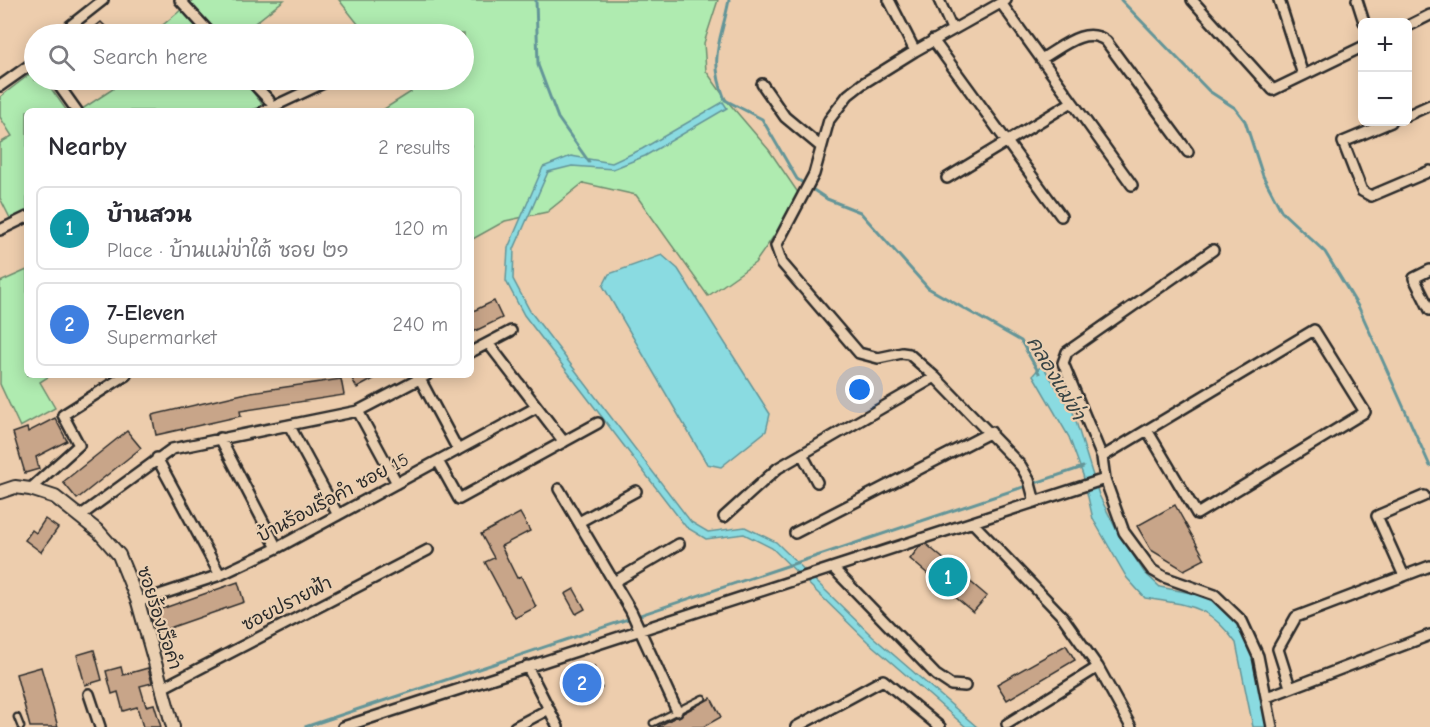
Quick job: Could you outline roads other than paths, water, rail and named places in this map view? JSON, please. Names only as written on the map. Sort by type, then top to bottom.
[{"type":"street","points":[[73,24],[103,0]]},
{"type":"street","points":[[180,0],[202,24]]},
{"type":"street","points":[[889,0],[915,51]]},
{"type":"street","points":[[939,0],[952,29]]},
{"type":"street","points":[[1192,0],[1272,90],[1358,49]]},
{"type":"street","points":[[1279,0],[1303,75]]},
{"type":"street","points":[[1357,0],[1363,18]]},
{"type":"street","points":[[1035,502],[1029,480],[1021,466],[991,432],[909,354],[902,353],[878,358],[859,354],[782,263],[776,246],[779,236],[801,204],[814,174],[829,120],[848,95],[933,40],[1003,1],[1041,59],[1132,185]]},
{"type":"street","points":[[1412,24],[1430,15]]},
{"type":"street","points":[[1041,59],[1087,34],[1097,34],[1106,41],[1188,152]]},
{"type":"street","points":[[933,40],[1061,216]]},
{"type":"street","points":[[0,86],[24,69]]},
{"type":"street","points":[[762,84],[785,117],[820,146]]},
{"type":"street","points":[[62,90],[75,108]]},
{"type":"street","points":[[259,90],[268,100]]},
{"type":"street","points":[[270,108],[309,90]]},
{"type":"street","points":[[947,178],[1072,102]]},
{"type":"street","points":[[1412,113],[1430,105]]},
{"type":"street","points":[[1381,126],[1342,142],[1362,191],[1371,196],[1430,171]]},
{"type":"street","points":[[0,230],[24,218]]},
{"type":"street","points":[[1213,250],[1106,324],[1064,357],[1063,363],[1102,457],[1105,479],[1124,532],[1152,570],[1164,577],[1215,595],[1242,621],[1255,645],[1272,727]]},
{"type":"street","points":[[1430,270],[1414,278],[1430,310]]},
{"type":"street","points":[[1102,457],[1147,430],[1314,330],[1365,412],[1197,514],[1147,430]]},
{"type":"street","points":[[474,350],[511,331]]},
{"type":"street","points":[[488,343],[564,442]]},
{"type":"street","points":[[724,517],[769,474],[935,377]]},
{"type":"street","points":[[30,489],[46,472],[79,445],[63,415],[121,378]]},
{"type":"street","points":[[80,516],[172,449],[358,411],[421,378]]},
{"type":"street","points":[[423,378],[458,450]]},
{"type":"street","name":"บ้านร้องเรือคำ ซอย 15","points":[[138,602],[220,575],[277,548],[537,407]]},
{"type":"street","points":[[358,411],[397,483]]},
{"type":"street","points":[[438,461],[459,499],[598,423]]},
{"type":"street","points":[[289,424],[338,515]]},
{"type":"street","points":[[795,533],[991,432]]},
{"type":"street","points":[[220,438],[277,548]]},
{"type":"street","points":[[802,454],[818,482]]},
{"type":"street","points":[[158,458],[220,575]]},
{"type":"street","points":[[343,727],[819,574],[1105,479]]},
{"type":"street","name":"ซอยร้องเรือคำ","points":[[0,492],[15,487],[55,497],[99,531],[118,555],[138,602],[173,727]]},
{"type":"street","points":[[559,489],[631,611],[677,711]]},
{"type":"street","points":[[579,522],[636,491]]},
{"type":"street","points":[[1404,576],[1377,516],[1424,496]]},
{"type":"street","points":[[973,523],[1062,616],[1098,667],[1131,727]]},
{"type":"street","points":[[614,582],[679,544]]},
{"type":"street","name":"ซอยปรายฟ้า","points":[[162,688],[428,550]]},
{"type":"street","points":[[1290,687],[1278,648],[1296,617],[1430,566]]},
{"type":"street","points":[[834,569],[936,675],[951,685],[965,686]]},
{"type":"street","points":[[1267,697],[1430,635]]},
{"type":"street","points":[[527,666],[558,727]]},
{"type":"street","points":[[1007,723],[1098,667]]},
{"type":"street","points":[[796,727],[883,680],[940,727]]},
{"type":"street","points":[[89,694],[100,727]]},
{"type":"street","points":[[516,727],[549,709]]},
{"type":"lane","points":[[653,723],[703,698]]},
{"type":"lane","points":[[18,717],[21,727]]},
{"type":"water","points":[[723,102],[727,108],[645,156],[613,169],[572,166],[548,172],[514,249],[513,279],[530,311],[691,522],[708,532],[745,527],[776,542],[873,637],[977,727],[966,727],[868,642],[772,548],[744,534],[706,539],[686,527],[524,315],[506,281],[508,248],[543,167],[571,156],[612,163],[642,149]]},
{"type":"water","points":[[662,255],[678,269],[770,414],[766,431],[721,467],[707,464],[603,286],[609,274]]},
{"type":"water","points":[[1042,365],[1073,412],[1099,495],[1116,529],[1144,572],[1160,587],[1196,594],[1224,604],[1250,638],[1269,727],[1253,727],[1236,643],[1226,630],[1216,620],[1196,608],[1145,598],[1127,578],[1093,519],[1083,475],[1069,437],[1033,375]]},
{"type":"waterway","points":[[536,0],[538,65],[558,118],[589,162]]},
{"type":"waterway","name":"คลองแม่ข่า","points":[[729,0],[717,61],[717,72],[725,100],[762,119],[797,179],[827,199],[860,212],[928,288],[1021,341],[1039,373]]},
{"type":"waterway","points":[[1121,0],[1209,91],[1235,108],[1245,121],[1263,176],[1282,212],[1325,252],[1359,308],[1430,466]]},
{"type":"waterway","points":[[305,727],[1083,467]]},
{"type":"place","name":"บ้านสวน","points":[[948,577]]},
{"type":"place","name":"7-Eleven","points":[[582,683]]}]
